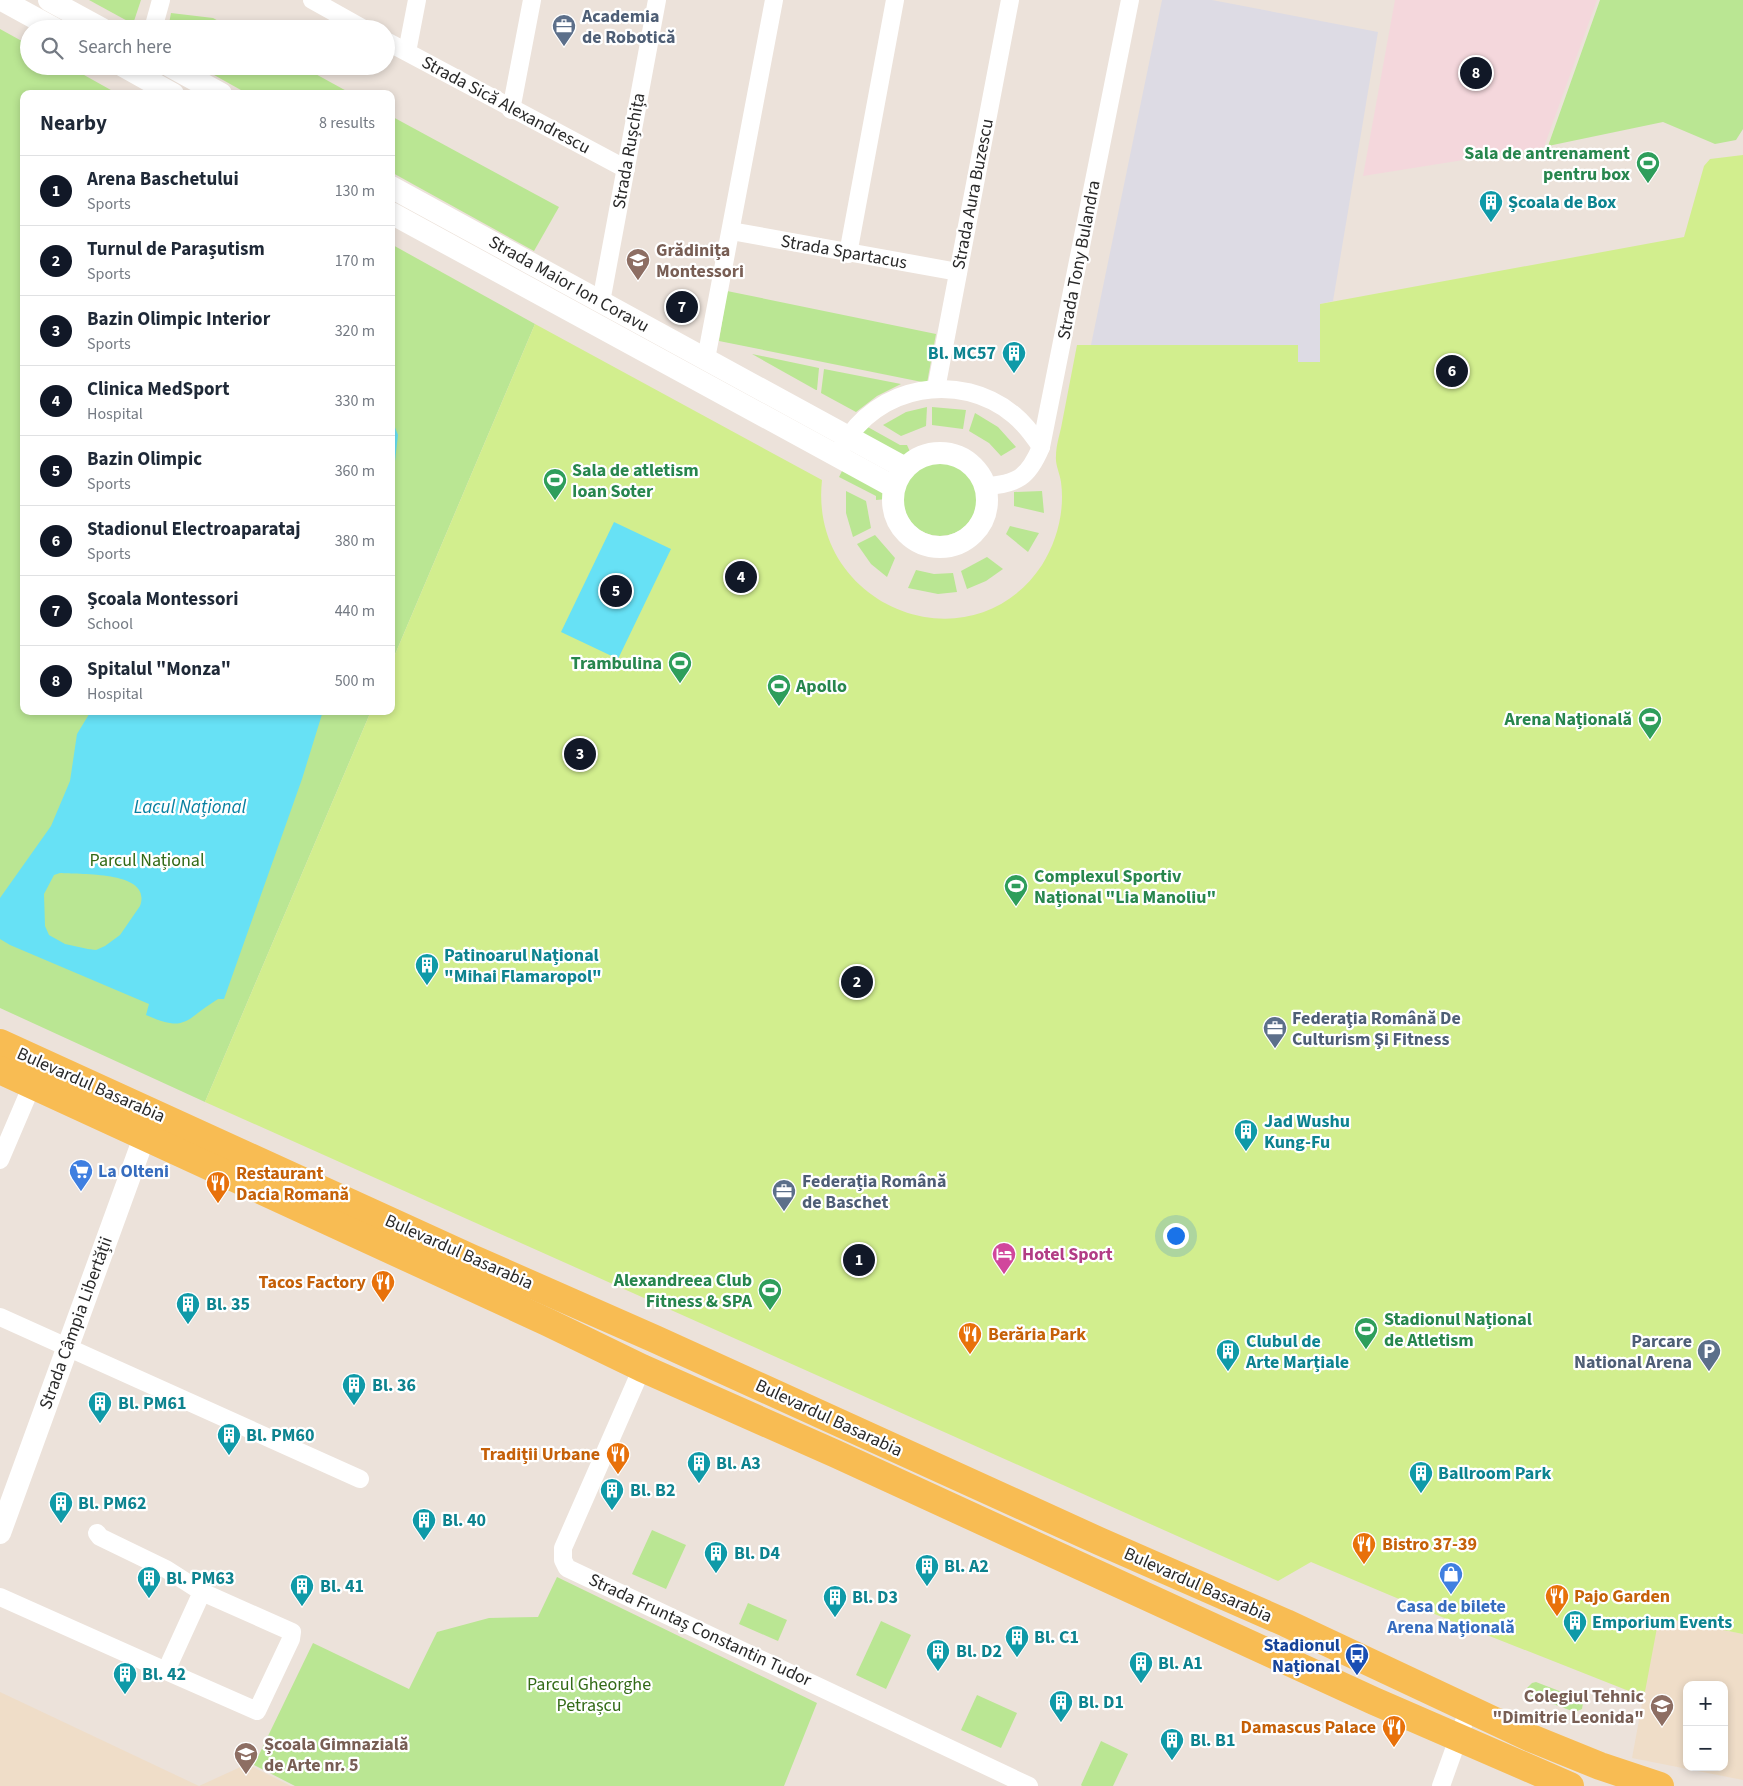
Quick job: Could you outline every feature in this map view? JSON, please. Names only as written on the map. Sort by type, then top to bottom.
[{"type":"main road","name":"Bulevardul Basarabia","points":[[0,1043],[149,1124],[642,1368],[1458,1738],[1570,1786]]},
{"type":"main road","name":"Bulevardul Basarabia","points":[[0,1070],[32,1085],[149,1124],[471,1258],[656,1339],[1090,1538],[1294,1627],[1469,1708],[1600,1766],[1660,1786]]},
{"type":"street","points":[[2,0],[39,20]]},
{"type":"street","points":[[49,0],[86,20]]},
{"type":"street","points":[[155,20],[161,0]]},
{"type":"street","points":[[312,0],[348,20]]},
{"type":"street","points":[[407,52],[417,0]]},
{"type":"street","points":[[511,110],[532,0]]},
{"type":"street","name":"Strada Rușchița","points":[[601,302],[657,0]]},
{"type":"street","points":[[696,379],[706,359],[774,0]]},
{"type":"street","points":[[848,254],[895,0]]},
{"type":"street","name":"Strada Aura Buzescu","points":[[936,388],[1010,0]]},
{"type":"street","name":"Strada Tony Bulandra","points":[[985,486],[1009,484],[1021,477],[1030,467],[1041,447],[1130,0]]},
{"type":"street","name":"Strada Sică Alexandrescu","points":[[395,46],[511,110],[626,169]]},
{"type":"street","points":[[144,75],[167,90]]},
{"type":"street","points":[[186,75],[213,90]]},
{"type":"street","name":"Strada Maior Ion Coravu","points":[[395,189],[848,437],[899,478]]},
{"type":"street","name":"Strada Maior Ion Coravu","points":[[395,215],[837,456],[899,478]]},
{"type":"street","name":"Strada Spartacus","points":[[731,231],[848,254],[958,272]]},
{"type":"street","points":[[591,322],[601,302]]},
{"type":"street","points":[[837,456],[848,437],[862,420],[878,407],[916,391],[936,388],[970,393],[997,403],[1014,415],[1029,430],[1041,447]]},
{"type":"street","points":[[950,454],[972,465],[985,486],[986,512],[977,529],[961,542],[940,547],[916,540],[900,526],[895,514],[899,478],[925,455],[950,454]]},
{"type":"street","points":[[0,1160],[32,1085]]},
{"type":"street","name":"Strada Câmpia Libertății","points":[[0,1533],[149,1124]]},
{"type":"street","points":[[0,1317],[360,1479]]},
{"type":"street","name":"Strada Fruntaș Constantin Tudor","points":[[642,1368],[563,1548],[563,1560],[567,1568],[1029,1786]]},
{"type":"street","points":[[0,1597],[257,1711],[291,1639],[292,1632],[202,1592],[166,1569],[100,1537],[97,1533]]},
{"type":"street","points":[[166,1671],[202,1592]]},
{"type":"street","points":[[1442,1786],[1469,1708]]},
{"type":"shaded area","points":[[1162,0],[1212,0],[1378,32],[1333,301],[1320,304],[1320,362],[1298,363],[1298,345],[1091,345]]},
{"type":"shaded area","points":[[1395,0],[1597,0],[1544,147],[1363,176]]},
{"type":"shaded area","name":"Colegiul Tehnic \"Dimitrie Leonida\"","points":[[1658,1617],[1743,1634],[1743,1780],[1698,1771],[1728,1771],[1728,1681],[1683,1681],[1683,1768],[1632,1758]]},
{"type":"shaded area","points":[[0,1692],[199,1786],[0,1786]]},
{"type":"shaded area","name":"Școala Gimnazială de Arte nr. 5","points":[[247,1764],[291,1786],[199,1786]]},
{"type":"green space","points":[[89,0],[141,0],[134,20],[126,20]]},
{"type":"green space","points":[[1600,0],[1743,0],[1743,129],[1736,140],[1715,144],[1663,122],[1548,146]]},
{"type":"green space","points":[[171,13],[217,20],[170,20]]},
{"type":"green space","name":"Parcul Național","points":[[0,29],[20,40],[20,75],[84,75],[111,90],[20,90],[20,715],[369,715],[205,1102],[0,1008]]},
{"type":"green space","points":[[214,75],[317,75],[345,90],[241,90]]},
{"type":"green space","points":[[395,118],[559,207],[534,251],[395,174]]},
{"type":"green space","name":"Complexul Sportiv Național \"Lia Manoliu\"","points":[[1743,155],[1743,1634],[1659,1617],[1644,1697],[1449,1620],[1311,1562],[1278,1581],[205,1102],[369,715],[395,715],[395,655],[535,324],[822,480],[825,525],[841,562],[867,591],[901,610],[938,618],[976,614],[1012,597],[1042,565],[1056,536],[1061,515],[1062,493],[1056,452],[1077,345],[1298,345],[1298,362],[1320,362],[1320,304],[1684,237],[1704,166],[1710,159]]},
{"type":"green space","points":[[395,246],[535,324],[395,655]]},
{"type":"green space","points":[[727,291],[936,334],[927,383],[719,341]]},
{"type":"green space","points":[[752,354],[819,368],[817,390],[816,390]]},
{"type":"green space","points":[[824,369],[901,384],[877,396],[856,412],[821,393]]},
{"type":"green space","points":[[927,407],[926,426],[901,436],[883,425],[906,412]]},
{"type":"green space","points":[[932,407],[966,410],[963,429],[932,425]]},
{"type":"green space","points":[[975,413],[998,427],[1016,447],[1001,456],[989,443],[969,431]]},
{"type":"green space","points":[[866,426],[900,445],[907,445],[911,454],[901,456],[860,437]]},
{"type":"green space","points":[[940,462],[961,468],[971,478],[977,499],[971,520],[961,530],[940,536],[919,530],[909,520],[903,499],[909,478],[919,468]]},
{"type":"green space","points":[[845,465],[885,493],[887,499],[876,500],[876,496],[839,477]]},
{"type":"green space","points":[[846,491],[866,501],[871,528],[853,537],[846,513]]},
{"type":"green space","points":[[1042,491],[1044,513],[1014,506],[1014,492]]},
{"type":"green space","points":[[1010,526],[1039,533],[1028,552],[1006,534]]},
{"type":"green space","points":[[875,535],[895,558],[887,577],[871,564],[857,544]]},
{"type":"green space","points":[[987,557],[1003,569],[986,581],[967,589],[961,571]]},
{"type":"green space","points":[[916,570],[934,574],[953,573],[957,592],[938,594],[908,588]]},
{"type":"green space","points":[[652,1530],[686,1545],[666,1589],[632,1574]]},
{"type":"green space","name":"Parcul Gheorghe Petrașcu","points":[[557,1577],[817,1703],[784,1786],[295,1786],[254,1765],[313,1643],[409,1689],[437,1632],[489,1618],[538,1617]]},
{"type":"green space","points":[[748,1603],[787,1620],[778,1641],[739,1624]]},
{"type":"green space","points":[[881,1621],[911,1635],[886,1689],[856,1675]]},
{"type":"green space","points":[[1536,1682],[1580,1699],[1583,1703],[1582,1709],[1575,1712],[1531,1696],[1527,1688]]},
{"type":"green space","points":[[977,1695],[1017,1713],[1001,1748],[961,1730]]},
{"type":"green space","points":[[1101,1741],[1128,1754],[1113,1786],[1082,1786],[1081,1785]]},
{"type":"water","points":[[395,427],[398,435],[395,461]]},
{"type":"water","points":[[614,522],[671,549],[618,659],[561,632]]},
{"type":"water","name":"Lacul Național","points":[[89,715],[322,715],[302,779],[224,999],[218,999],[185,1022],[170,1023],[146,1015],[149,1004],[10,945],[0,939],[0,898],[51,826],[70,781],[77,734]],"holes":[[[60,873],[97,875],[125,880],[136,886],[141,894],[140,906],[120,935],[96,950],[65,944],[49,935],[45,926],[44,894],[54,875]]]},
{"type":"place","name":"Academia de Robotică","points":[[564,47]]},
{"type":"place","name":"Spitalul \"Monza\"","points":[[1476,73]]},
{"type":"place","name":"Sala de antrenament pentru box","points":[[1648,184]]},
{"type":"place","name":"Școala de Box","points":[[1491,223]]},
{"type":"place","name":"Grădinița Montessori","points":[[638,281]]},
{"type":"place","name":"Școala Montessori","points":[[682,307]]},
{"type":"place","name":"Stadionul Electroaparataj","points":[[1452,371]]},
{"type":"place","name":"Bl. MC57","points":[[1014,374]]},
{"type":"place","name":"Sala de atletism Ioan Soter","points":[[555,501]]},
{"type":"place","name":"Clinica MedSport","points":[[741,577]]},
{"type":"place","name":"Bazin Olimpic","points":[[616,591]]},
{"type":"place","name":"Trambulina","points":[[680,684]]},
{"type":"place","name":"Apollo","points":[[779,707]]},
{"type":"place","name":"Arena Națională","points":[[1650,740]]},
{"type":"place","name":"Bazin Olimpic Interior","points":[[580,754]]},
{"type":"place","name":"Complexul Sportiv Național \"Lia Manoliu\"","points":[[1016,907]]},
{"type":"place","name":"Turnul de Parașutism","points":[[857,982]]},
{"type":"place","name":"Patinoarul Național \"Mihai Flamaropol\"","points":[[427,986]]},
{"type":"place","name":"Federaţia Română De Culturism Şi Fitness","points":[[1275,1049]]},
{"type":"place","name":"Jad Wushu Kung-Fu","points":[[1246,1152]]},
{"type":"place","name":"La Olteni","points":[[81,1192]]},
{"type":"place","name":"Restaurant Dacia Romană","points":[[218,1204]]},
{"type":"place","name":"Federația Română de Baschet","points":[[784,1212]]},
{"type":"place","name":"Arena Baschetului","points":[[859,1260]]},
{"type":"place","name":"Hotel Sport","points":[[1004,1275]]},
{"type":"place","name":"Tacos Factory","points":[[383,1303]]},
{"type":"place","name":"Alexandreea Club Fitness & SPA","points":[[770,1311]]},
{"type":"place","name":"Bl. 35","points":[[188,1325]]},
{"type":"place","name":"Stadionul Național de Atletism","points":[[1366,1350]]},
{"type":"place","name":"Berăria Park","points":[[970,1355]]},
{"type":"place","name":"Clubul de Arte Marțiale","points":[[1228,1372]]},
{"type":"place","name":"Parcare National Arena","points":[[1709,1372]]},
{"type":"place","name":"Bl. 36","points":[[354,1406]]},
{"type":"place","name":"Bl. PM61","points":[[100,1424]]},
{"type":"place","name":"Bl. PM60","points":[[229,1456]]},
{"type":"place","name":"Tradiții Urbane","points":[[618,1475]]},
{"type":"place","name":"Bl. A3","points":[[699,1484]]},
{"type":"place","name":"Ballroom Park","points":[[1421,1494]]},
{"type":"place","name":"Bl. B2","points":[[612,1511]]},
{"type":"place","name":"Bl. PM62","points":[[61,1524]]},
{"type":"place","name":"Bl. 40","points":[[424,1541]]},
{"type":"place","name":"Bistro 37-39","points":[[1364,1565]]},
{"type":"place","name":"Bl. D4","points":[[716,1574]]},
{"type":"place","name":"Bl. A2","points":[[927,1587]]},
{"type":"place","name":"Casa de bilete Arena Națională","points":[[1451,1595]]},
{"type":"place","name":"Bl. PM63","points":[[149,1599]]},
{"type":"place","name":"Bl. 41","points":[[302,1607]]},
{"type":"place","name":"Pajo Garden","points":[[1557,1617]]},
{"type":"place","name":"Bl. D3","points":[[835,1618]]},
{"type":"place","name":"Emporium Events","points":[[1575,1643]]},
{"type":"place","name":"Bl. C1","points":[[1017,1658]]},
{"type":"place","name":"Bl. D2","points":[[938,1672]]},
{"type":"place","name":"Stadionul Național","points":[[1357,1676]]},
{"type":"place","name":"Bl. A1","points":[[1141,1684]]},
{"type":"place","name":"Bl. 42","points":[[125,1695]]},
{"type":"place","name":"Bl. D1","points":[[1061,1723]]},
{"type":"place","name":"Colegiul Tehnic \"Dimitrie Leonida\"","points":[[1662,1727]]},
{"type":"place","name":"Damascus Palace","points":[[1394,1748]]},
{"type":"place","name":"Bl. B1","points":[[1172,1761]]},
{"type":"place","name":"Școala Gimnazială de Arte nr. 5","points":[[246,1775]]}]
